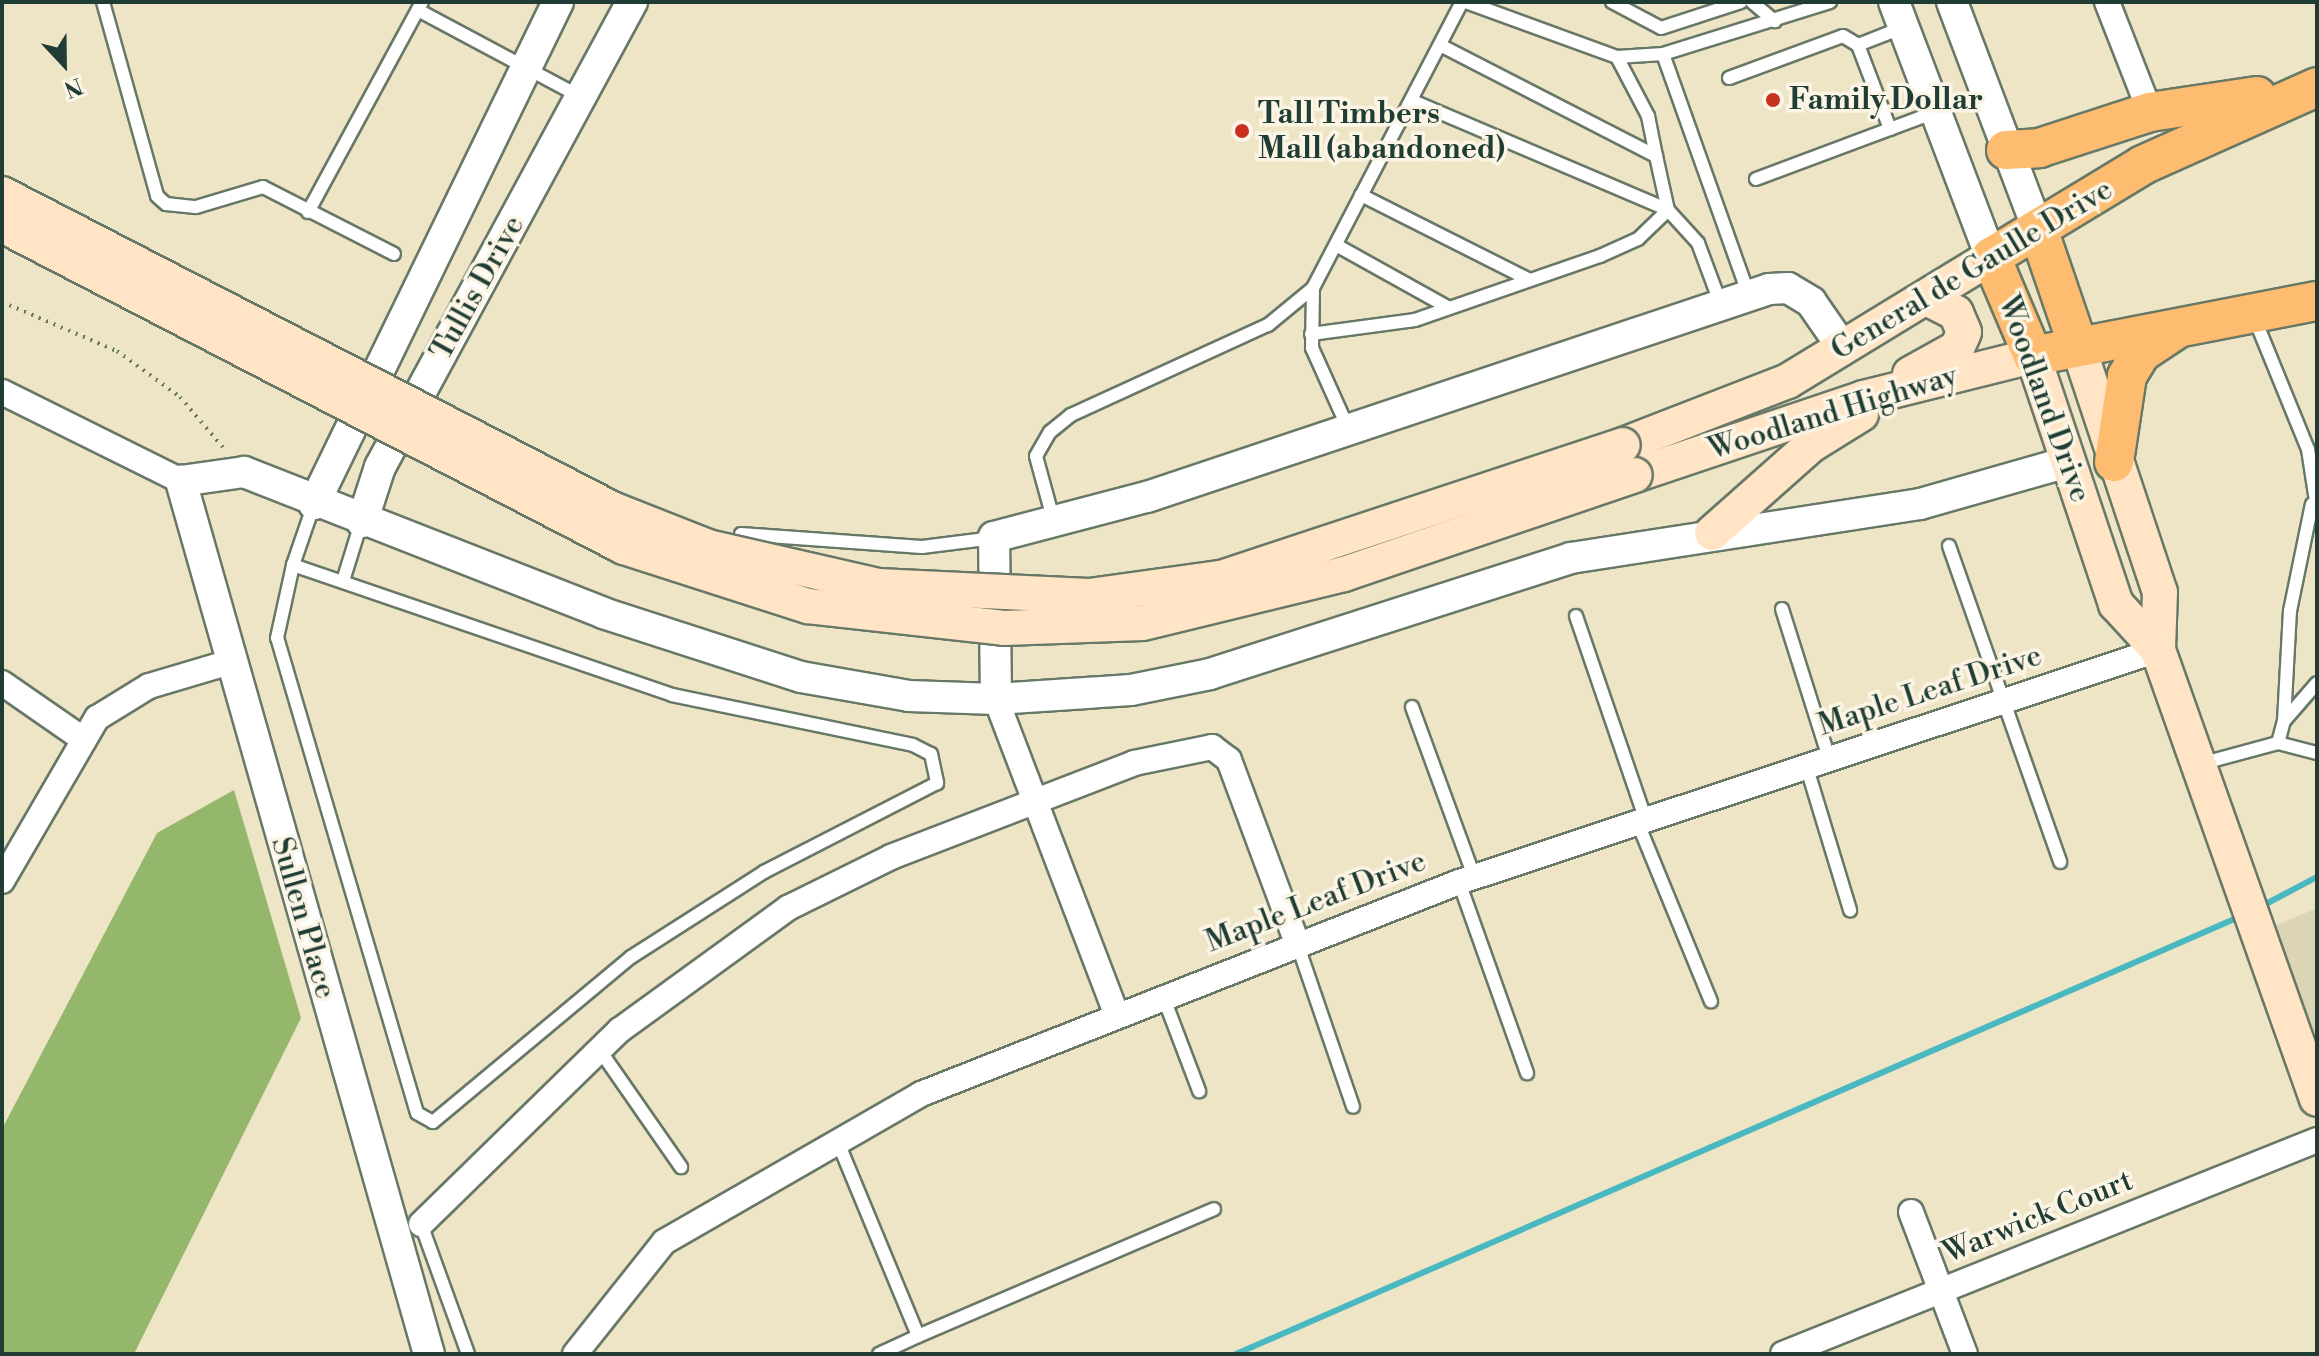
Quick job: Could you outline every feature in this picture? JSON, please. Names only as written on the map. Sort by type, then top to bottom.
[{"type":"main road","points":[[2006,150],[2039,148],[2150,112],[2316,88]]},
{"type":"main road","name":"General de Gaulle Drive","points":[[1629,460],[1788,381],[2156,159],[2316,88]]},
{"type":"main road","points":[[2,194],[612,509],[708,547],[878,586],[1089,596],[1221,578],[1629,460]]},
{"type":"main road","points":[[2,225],[624,547],[808,606],[1004,628],[1143,623],[1344,574],[1629,460]]},
{"type":"main road","name":"Woodland Drive","points":[[2038,229],[2160,592],[2158,650]]},
{"type":"main road","name":"Woodland Drive","points":[[1991,257],[2033,356],[2116,604],[2158,650],[2317,1099]]},
{"type":"main road","points":[[1864,398],[1957,348],[1964,332],[1956,313],[1926,298]]},
{"type":"main road","points":[[2033,356],[2184,324],[2317,301]]},
{"type":"main road","points":[[2114,462],[2127,376],[2141,353],[2184,324]]},
{"type":"main road","name":"Woodland Highway","points":[[1629,460],[2033,356]]},
{"type":"main road","points":[[1712,533],[1834,427],[1927,383]]},
{"type":"street","name":"Tullis Drive","points":[[314,504],[523,68],[558,2]]},
{"type":"street","name":"Tullis Drive","points":[[362,522],[380,467],[632,2]]},
{"type":"street","name":"Woodland Drive","points":[[1952,2],[2038,229]]},
{"type":"street","points":[[2107,2],[2150,112]]},
{"type":"street","name":"Woodland Drive","points":[[1899,14],[1991,257]]},
{"type":"street","points":[[1116,1014],[1031,801],[996,699],[994,537],[1054,522],[1349,431],[1735,300],[1799,292],[1843,348]]},
{"type":"street","points":[[2,392],[181,481],[244,472],[314,504],[702,649],[801,677],[909,696],[996,699],[1131,690],[1210,674],[1522,571],[1712,533],[1920,504],[2067,462]]},
{"type":"street","name":"Sullen Place","points":[[181,481],[429,1354]]},
{"type":"street","name":"Maple Leaf Drive","points":[[575,1354],[664,1242],[836,1137],[1116,1014],[1466,879],[2158,650]]},
{"type":"street","points":[[2,881],[80,737],[119,699],[230,662]]},
{"type":"street","points":[[2,683],[80,737]]},
{"type":"street","points":[[421,1224],[599,1049],[788,908],[1031,801],[1134,763],[1212,747],[1229,760],[1297,943]]},
{"type":"street","name":"Warwick Court","points":[[1783,1354],[2317,1140]]},
{"type":"street","points":[[1911,1212],[1945,1288],[1965,1354]]},
{"type":"lane","points":[[103,2],[157,196],[166,204],[196,207],[263,187],[394,254]]},
{"type":"lane","points":[[1054,522],[1036,456],[1050,432],[1071,415],[1268,325],[1313,288],[1464,2],[1617,57],[1663,54],[1775,21],[1804,6],[1830,2]]},
{"type":"lane","points":[[1612,2],[1661,28],[1741,2]]},
{"type":"lane","points":[[1752,2],[1775,21]]},
{"type":"lane","points":[[308,212],[420,6],[523,68],[582,98]]},
{"type":"lane","points":[[1858,45],[1899,14]]},
{"type":"lane","points":[[1729,78],[1843,36],[1858,45],[1890,129]]},
{"type":"lane","points":[[1440,45],[1656,156]]},
{"type":"lane","points":[[1663,54],[1735,300]]},
{"type":"lane","points":[[1617,57],[1648,116],[1668,210]]},
{"type":"lane","points":[[1413,101],[1668,210],[1698,243],[1735,300]]},
{"type":"lane","points":[[1756,179],[1938,111]]},
{"type":"lane","points":[[1361,195],[1528,279]]},
{"type":"lane","points":[[1311,334],[1415,320],[1638,239],[1668,210]]},
{"type":"lane","points":[[1336,245],[1449,308]]},
{"type":"lane","points":[[1313,288],[1311,334],[1349,431]]},
{"type":"lane","points":[[2253,313],[2308,449],[2315,506],[2290,611],[2284,721],[2278,743]]},
{"type":"lane","name":"Tullis Drive","points":[[314,504],[293,565],[277,638],[417,1113],[433,1122],[631,957],[764,872],[937,783],[931,754],[913,745],[672,695],[343,581],[362,522]]},
{"type":"lane","points":[[741,534],[922,547],[994,537]]},
{"type":"lane","points":[[1949,546],[2060,862]]},
{"type":"lane","points":[[293,565],[343,581]]},
{"type":"lane","points":[[1782,609],[1850,910]]},
{"type":"lane","points":[[1576,616],[1641,819],[1711,1001]]},
{"type":"lane","points":[[2284,721],[2317,683]]},
{"type":"lane","points":[[1412,707],[1527,1073]]},
{"type":"lane","points":[[2200,764],[2278,743],[2317,753]]},
{"type":"lane","points":[[1297,943],[1353,1107]]},
{"type":"lane","points":[[1163,996],[1199,1091]]},
{"type":"lane","points":[[599,1049],[681,1167]]},
{"type":"lane","points":[[836,1137],[918,1336]]},
{"type":"lane","points":[[879,1354],[1214,1209]]},
{"type":"lane","points":[[421,1224],[468,1354]]},
{"type":"path","points":[[2,302],[117,351],[180,397],[244,472]]},
{"type":"shaded area","points":[[2317,908],[2317,1085],[2260,932]]},
{"type":"green space","points":[[234,790],[301,1018],[134,1354],[2,1354],[2,1129],[157,833]]},
{"type":"waterway","points":[[2260,907],[2317,877]]},
{"type":"waterway","points":[[1236,1354],[2239,917]]},
{"type":"place","name":"Family Dollar","points":[[1773,100]]},
{"type":"place","name":"Tall Timbers Mall (abandoned)","points":[[1242,131]]}]
